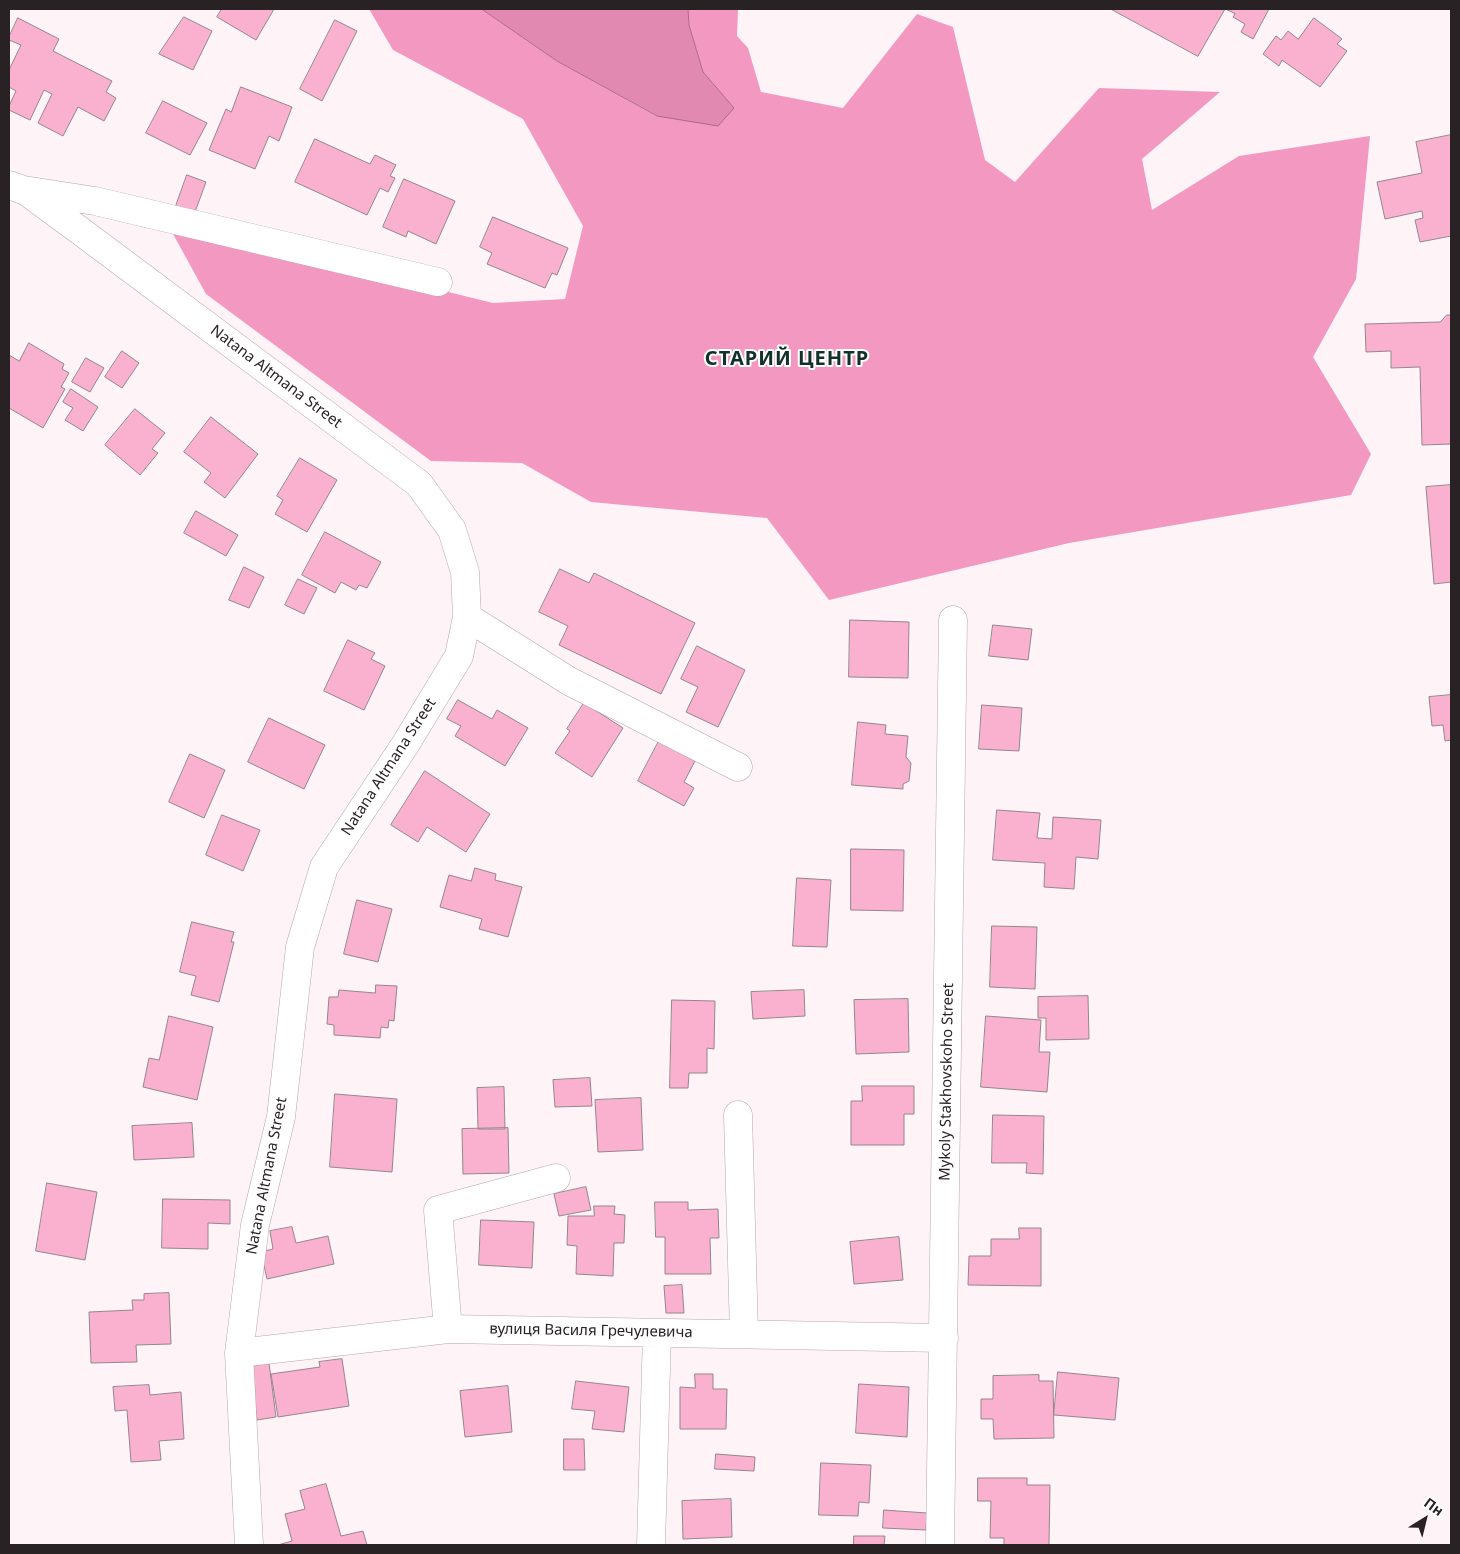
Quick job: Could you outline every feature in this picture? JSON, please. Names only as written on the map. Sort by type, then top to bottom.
[{"type":"street","name":"Natana Altmana Street","points":[[17,188],[95,201],[438,282]]},
{"type":"street","name":"Natana Altmana Street","points":[[17,188],[419,484],[452,530],[466,572],[467,617],[459,656],[405,745],[324,867],[300,947],[281,1117],[254,1225],[239,1353],[249,1545]]},
{"type":"street","points":[[467,617],[569,681],[738,767]]},
{"type":"street","name":"Mykoly Stakhovskoho Street","points":[[940,1545],[953,620]]},
{"type":"street","points":[[738,1115],[744,1334]]},
{"type":"street","points":[[448,1329],[438,1210],[556,1178]]},
{"type":"street","name":"вулиця Василя Гречулевича","points":[[239,1353],[448,1329],[944,1338]]},
{"type":"street","points":[[651,1545],[657,1332]]},
{"type":"shaded area","points":[[369,9],[482,9],[557,61],[656,116],[734,108],[703,72],[689,25],[688,9],[738,9],[737,36],[748,48],[761,92],[843,108],[917,14],[953,27],[985,160],[1015,182],[1099,88],[1220,92],[1142,159],[1152,210],[1239,156],[1370,136],[1356,279],[1313,357],[1371,454],[1351,495],[1069,543],[829,600],[767,518],[591,502],[522,463],[431,461],[206,294],[167,223],[493,303],[565,299],[583,226],[523,119],[393,50]]},
{"type":"shaded area","points":[[482,9],[688,9],[689,25],[703,72],[734,108],[718,126],[657,116],[557,61]]},
{"type":"building","points":[[222,9],[274,9],[256,40],[217,17]]},
{"type":"building","points":[[1111,9],[1225,9],[1198,56]]},
{"type":"building","points":[[1226,9],[1269,9],[1253,39],[1241,32],[1245,24],[1233,17],[1235,14]]},
{"type":"building","points":[[184,17],[212,31],[193,70],[159,54]]},
{"type":"building","points":[[18,18],[59,39],[53,51],[112,81],[106,92],[116,98],[104,121],[78,107],[63,136],[38,123],[52,94],[44,90],[30,120],[9,110],[16,91],[9,87],[9,70],[21,45],[9,40],[9,37]]},
{"type":"building","points":[[1314,18],[1342,39],[1337,44],[1347,51],[1320,87],[1282,60],[1279,66],[1263,54],[1276,36],[1281,40],[1288,31],[1298,39]]},
{"type":"building","points":[[335,20],[357,31],[322,101],[300,89]]},
{"type":"building","points":[[241,87],[292,107],[279,141],[269,136],[255,169],[209,150],[226,109],[231,112]]},
{"type":"building","points":[[163,101],[207,123],[190,155],[146,133]]},
{"type":"building","points":[[1451,135],[1451,236],[1420,242],[1415,220],[1423,218],[1422,211],[1385,219],[1377,182],[1422,173],[1416,142]]},
{"type":"building","points":[[315,139],[370,164],[375,155],[396,165],[390,176],[395,178],[388,192],[380,188],[367,215],[295,182]]},
{"type":"building","points":[[187,175],[206,182],[195,212],[176,206]]},
{"type":"building","points":[[404,179],[455,201],[436,244],[408,231],[406,237],[383,227]]},
{"type":"building","points":[[493,217],[568,248],[557,275],[552,273],[545,288],[487,264],[492,253],[480,247]]},
{"type":"building","points":[[1447,315],[1451,315],[1451,444],[1422,445],[1420,367],[1391,368],[1391,351],[1366,352],[1365,324],[1440,322]]},
{"type":"building","points":[[29,343],[64,364],[62,369],[69,373],[61,387],[65,389],[43,428],[9,408],[9,355],[19,361]]},
{"type":"building","points":[[122,351],[139,363],[122,388],[105,377]]},
{"type":"building","points":[[86,358],[104,368],[90,392],[72,382]]},
{"type":"building","points":[[71,389],[98,407],[83,431],[65,420],[73,408],[63,402]]},
{"type":"building","points":[[135,409],[165,433],[152,449],[158,453],[140,475],[105,445]]},
{"type":"building","points":[[211,417],[258,454],[225,498],[204,482],[211,473],[184,452]]},
{"type":"building","points":[[300,458],[337,480],[307,532],[275,514],[283,500],[277,496]]},
{"type":"building","points":[[1451,485],[1451,582],[1434,584],[1426,487]]},
{"type":"building","points":[[196,511],[238,535],[226,556],[184,533]]},
{"type":"building","points":[[325,532],[381,562],[367,588],[359,585],[356,590],[341,582],[335,593],[302,575]]},
{"type":"building","points":[[244,567],[264,577],[249,608],[229,600]]},
{"type":"building","points":[[560,569],[589,583],[594,573],[695,623],[661,694],[559,645],[568,626],[539,612]]},
{"type":"building","points":[[298,579],[317,588],[304,614],[285,605]]},
{"type":"building","points":[[850,620],[909,622],[908,678],[849,677]]},
{"type":"building","points":[[993,625],[1032,629],[1028,660],[989,656]]},
{"type":"building","points":[[348,640],[375,653],[371,659],[385,666],[364,710],[324,691]]},
{"type":"building","points":[[697,646],[745,670],[718,727],[686,712],[698,687],[681,679]]},
{"type":"building","points":[[1451,695],[1451,740],[1445,741],[1443,725],[1432,726],[1429,697]]},
{"type":"building","points":[[458,700],[492,719],[497,710],[528,728],[505,766],[455,736],[461,726],[447,719]]},
{"type":"building","points":[[584,703],[623,728],[592,777],[555,753],[570,731],[567,729]]},
{"type":"building","points":[[982,705],[1022,708],[1019,751],[979,749]]},
{"type":"building","points":[[269,718],[325,745],[304,789],[248,762]]},
{"type":"building","points":[[858,722],[886,725],[885,734],[908,736],[906,757],[911,763],[909,781],[903,784],[903,789],[852,785]]},
{"type":"building","points":[[659,741],[695,761],[684,782],[694,788],[684,806],[638,781]]},
{"type":"building","points":[[190,754],[225,770],[204,818],[169,802]]},
{"type":"building","points":[[425,771],[490,814],[466,852],[427,827],[418,842],[391,825]]},
{"type":"building","points":[[997,810],[1040,813],[1037,838],[1052,839],[1053,817],[1101,820],[1098,859],[1076,857],[1074,889],[1044,887],[1045,863],[993,860]]},
{"type":"building","points":[[222,815],[260,830],[243,871],[206,855]]},
{"type":"building","points":[[851,849],[904,850],[903,911],[851,910]]},
{"type":"building","points":[[475,868],[496,874],[495,880],[522,887],[508,937],[479,929],[482,919],[440,907],[449,875],[471,881]]},
{"type":"building","points":[[797,878],[831,880],[827,947],[793,946]]},
{"type":"building","points":[[357,900],[392,909],[378,962],[344,954]]},
{"type":"building","points":[[192,922],[234,932],[231,942],[234,942],[219,1002],[191,995],[196,976],[180,972]]},
{"type":"building","points":[[992,926],[1037,927],[1035,989],[990,987]]},
{"type":"building","points":[[376,985],[397,986],[394,1021],[389,1020],[388,1028],[381,1027],[380,1038],[334,1035],[334,1025],[327,1024],[329,997],[338,997],[339,990],[375,993]]},
{"type":"building","points":[[804,990],[805,1016],[753,1019],[751,992]]},
{"type":"building","points":[[1088,996],[1089,1039],[1046,1040],[1046,1018],[1038,1018],[1038,997]]},
{"type":"building","points":[[908,999],[909,1052],[856,1054],[854,1000]]},
{"type":"building","points":[[672,1000],[715,1001],[714,1049],[707,1048],[707,1073],[689,1073],[688,1088],[670,1088]]},
{"type":"building","points":[[169,1016],[213,1027],[197,1100],[143,1087],[149,1058],[159,1060]]},
{"type":"building","points":[[986,1016],[1041,1020],[1039,1052],[1050,1052],[1047,1092],[981,1087]]},
{"type":"building","points":[[590,1078],[592,1106],[555,1107],[553,1080]]},
{"type":"building","points":[[862,1086],[914,1086],[914,1114],[904,1114],[904,1145],[851,1145],[851,1101],[862,1101]]},
{"type":"building","points":[[504,1087],[505,1129],[478,1129],[477,1088]]},
{"type":"building","points":[[335,1094],[397,1099],[392,1172],[330,1167]]},
{"type":"building","points":[[641,1098],[643,1150],[598,1152],[595,1100]]},
{"type":"building","points":[[993,1115],[1044,1116],[1043,1174],[1026,1173],[1027,1163],[992,1163]]},
{"type":"building","points":[[192,1123],[194,1157],[134,1160],[132,1126]]},
{"type":"building","points":[[508,1128],[509,1173],[463,1174],[462,1129]]},
{"type":"building","points":[[47,1183],[97,1192],[85,1260],[36,1251]]},
{"type":"building","points":[[586,1187],[591,1210],[559,1216],[554,1194]]},
{"type":"building","points":[[163,1199],[230,1200],[230,1224],[208,1223],[208,1249],[162,1248]]},
{"type":"building","points":[[655,1202],[688,1202],[688,1210],[718,1209],[719,1238],[710,1238],[711,1274],[665,1274],[665,1237],[656,1237]]},
{"type":"building","points":[[594,1206],[615,1206],[614,1214],[625,1215],[624,1243],[614,1243],[613,1276],[576,1274],[577,1246],[567,1245],[568,1216],[594,1216]]},
{"type":"building","points":[[481,1220],[534,1222],[532,1268],[479,1265]]},
{"type":"building","points":[[292,1227],[296,1243],[328,1236],[334,1264],[267,1279],[261,1252],[273,1249],[270,1231]]},
{"type":"building","points":[[1019,1228],[1041,1228],[1041,1286],[968,1285],[969,1256],[991,1256],[991,1239],[1019,1239]]},
{"type":"building","points":[[899,1237],[903,1280],[854,1284],[850,1242]]},
{"type":"building","points":[[682,1285],[684,1313],[666,1313],[664,1286]]},
{"type":"building","points":[[169,1293],[171,1344],[136,1345],[137,1362],[91,1363],[89,1312],[133,1310],[132,1300],[144,1300],[144,1294]]},
{"type":"building","points":[[342,1359],[349,1406],[278,1417],[271,1374],[320,1367],[319,1362]]},
{"type":"building","points":[[269,1363],[276,1417],[257,1420],[250,1366]]},
{"type":"building","points":[[1058,1372],[1119,1378],[1115,1420],[1054,1415]]},
{"type":"building","points":[[695,1374],[713,1374],[713,1389],[727,1389],[726,1429],[680,1429],[680,1387],[695,1388]]},
{"type":"building","points":[[1039,1375],[1039,1381],[1053,1381],[1054,1438],[994,1439],[993,1419],[981,1419],[981,1399],[993,1399],[993,1376]]},
{"type":"building","points":[[576,1381],[629,1387],[624,1432],[592,1429],[595,1411],[572,1409]]},
{"type":"building","points":[[859,1384],[909,1387],[907,1437],[856,1433]]},
{"type":"building","points":[[149,1385],[150,1395],[181,1392],[184,1439],[159,1441],[161,1460],[131,1462],[127,1410],[115,1411],[113,1387]]},
{"type":"building","points":[[508,1386],[512,1432],[465,1437],[460,1391]]},
{"type":"building","points":[[564,1439],[584,1439],[585,1470],[564,1470]]},
{"type":"building","points":[[716,1454],[755,1457],[754,1471],[715,1469]]},
{"type":"building","points":[[821,1463],[871,1465],[869,1503],[859,1502],[858,1516],[819,1515]]},
{"type":"building","points":[[978,1478],[1027,1478],[1027,1485],[1050,1485],[1049,1545],[1004,1545],[1004,1538],[990,1538],[991,1501],[978,1501]]},
{"type":"building","points":[[326,1484],[341,1536],[363,1531],[367,1545],[278,1545],[292,1541],[285,1514],[305,1509],[300,1491]]},
{"type":"building","points":[[731,1499],[732,1537],[683,1539],[682,1501]]},
{"type":"building","points":[[884,1510],[927,1513],[926,1530],[883,1528]]},
{"type":"building","points":[[854,1536],[885,1536],[884,1545],[854,1545]]},
{"type":"district","name":"СТАРИЙ ЦЕНТР","points":[[787,359]]}]
